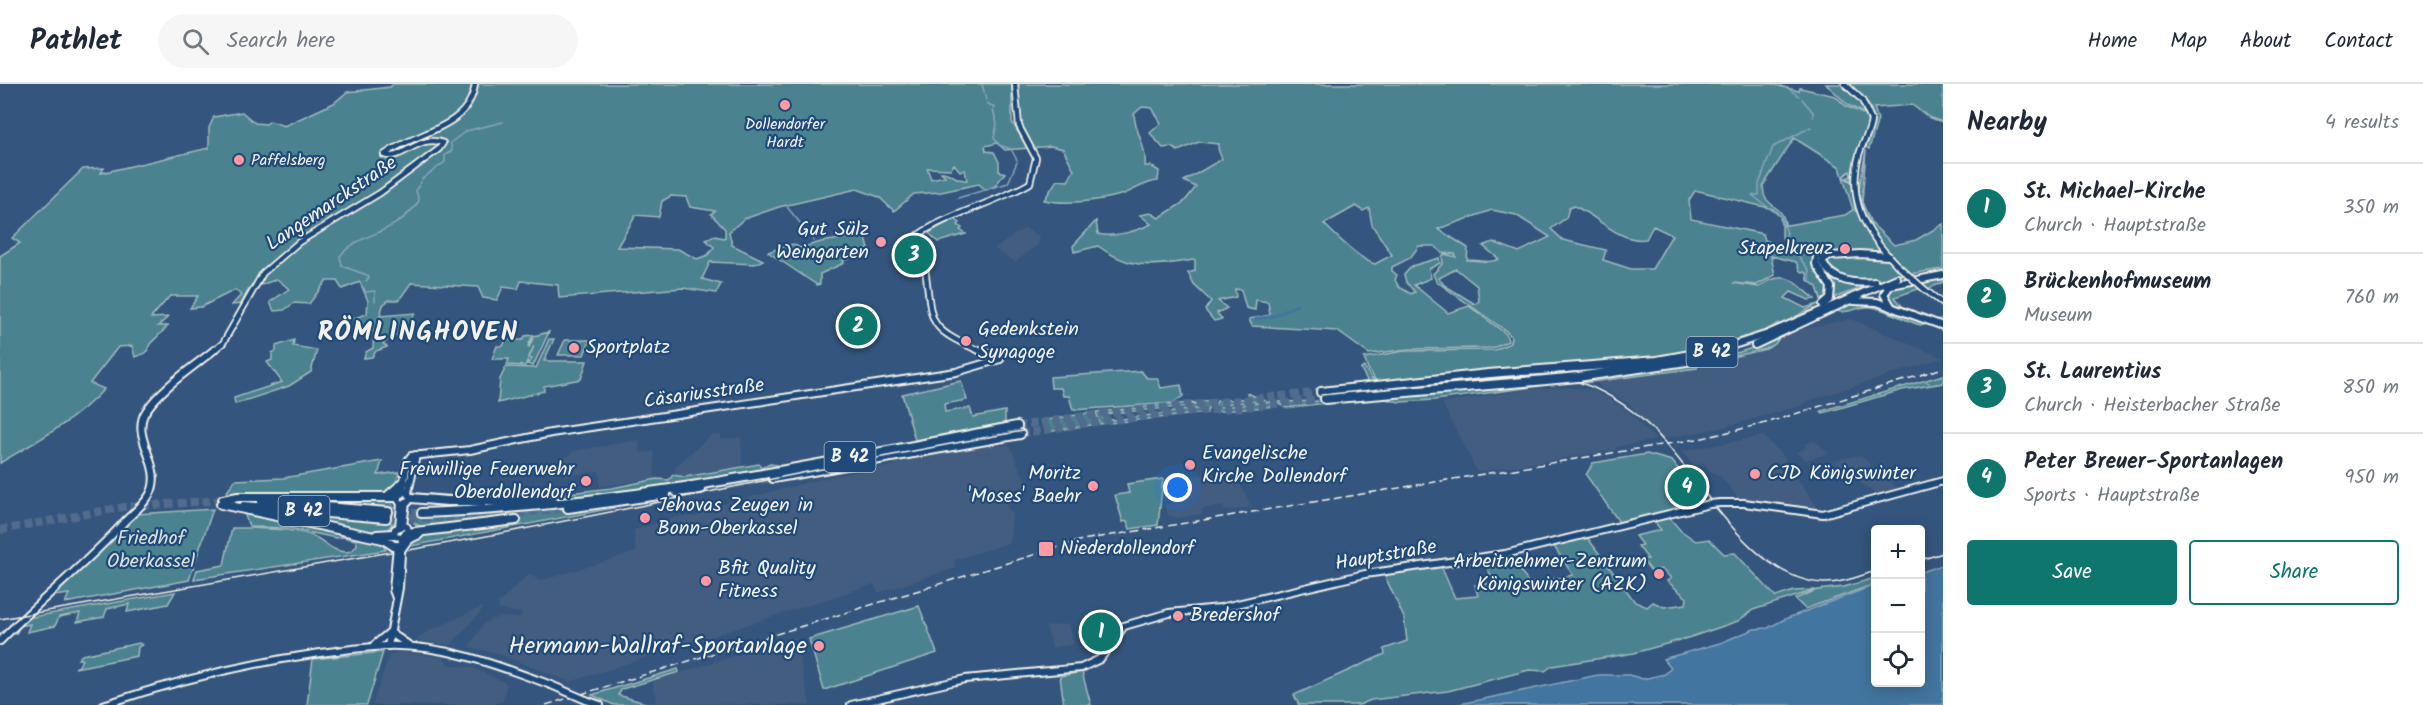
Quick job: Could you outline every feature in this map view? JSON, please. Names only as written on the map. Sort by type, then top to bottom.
[{"type":"highway","points":[[1876,255],[1880,247]]},
{"type":"highway","points":[[1819,309],[1830,299],[1831,287],[1815,260],[1820,256],[1856,254],[1888,256]]},
{"type":"highway","name":"B 42","points":[[1830,255],[1823,258],[1823,265],[1828,271],[1842,279],[1866,283],[1896,281],[1943,273]]},
{"type":"highway","points":[[1896,281],[1884,294],[1888,303],[1916,319],[1943,326]]},
{"type":"highway","name":"B 42","points":[[1896,281],[1842,304],[1773,338],[1732,352],[1578,377],[1323,396],[1545,369],[1653,361],[1723,350],[1762,337],[1819,309],[1896,281]]},
{"type":"highway","points":[[1842,304],[1865,300],[1898,310]]},
{"type":"highway","name":"B 42","points":[[222,502],[238,497],[404,498],[568,507],[1018,430],[773,478]]},
{"type":"highway","name":"B 42","points":[[377,498],[394,494],[404,482]]},
{"type":"highway","name":"B 42","points":[[422,513],[584,506],[701,489]]},
{"type":"highway","name":"B 42","points":[[222,502],[387,515]]},
{"type":"highway","name":"B 42","points":[[222,502],[383,539],[398,549],[408,539],[427,532]]},
{"type":"highway","name":"B 42","points":[[362,534],[427,532],[516,520]]},
{"type":"main road","name":"Langemarckstraße","points":[[0,641],[31,609],[111,537],[150,494],[155,474],[141,425],[148,408],[223,343],[233,329],[255,283],[280,257],[327,223],[380,193],[439,149],[443,143],[435,140],[425,141],[390,158],[385,157],[385,153],[453,120],[475,95],[475,84]]},
{"type":"main road","points":[[990,363],[989,354],[935,325],[929,311],[925,268],[902,258],[900,251],[906,244],[952,217],[1017,191],[1030,183],[1036,158],[1019,126],[1015,84]]},
{"type":"main road","points":[[1845,84],[1862,100],[1871,118],[1870,130],[1859,153],[1854,188],[1855,201],[1863,224],[1888,256],[1943,304]]},
{"type":"main road","name":"Cäsariusstraße","points":[[413,456],[470,450],[551,433],[956,372],[1000,359],[989,354]]},
{"type":"main road","points":[[404,498],[404,482],[413,456]]},
{"type":"main road","points":[[388,646],[396,597],[393,590],[404,498],[413,456]]},
{"type":"main road","name":"Hauptstraße","points":[[851,705],[956,681],[1081,668],[1100,659],[1124,626],[1169,613],[1221,608],[1365,573],[1505,555],[1710,504],[1744,503],[1823,514],[1943,481]]},
{"type":"main road","points":[[391,631],[412,646]]},
{"type":"main road","points":[[372,646],[391,631]]},
{"type":"main road","points":[[103,705],[187,681],[372,646],[412,646],[492,662],[600,705]]},
{"type":"shaded area","points":[[1025,228],[1041,237],[1038,240],[1039,244],[1015,262],[994,249]]},
{"type":"shaded area","points":[[1851,319],[1943,358],[1808,401],[1801,406],[1721,428],[1662,439],[1628,403],[1601,388],[1596,381],[1655,375],[1745,355],[1775,344],[1779,338],[1794,331]]},
{"type":"shaded area","points":[[1562,387],[1593,390],[1612,400],[1629,412],[1656,440],[1615,447],[1616,450],[1477,472],[1442,403],[1530,389]]},
{"type":"shaded area","points":[[711,435],[721,435],[722,439],[741,437],[742,466],[687,476],[674,474],[676,466]]},
{"type":"shaded area","name":"CJD Königswinter","points":[[1763,436],[1786,459],[1784,460],[1821,512],[1738,498],[1720,476],[1711,472],[1704,464],[1693,465],[1682,451]]},
{"type":"shaded area","points":[[639,440],[640,453],[654,451],[655,478],[600,487],[599,471],[566,476],[564,459],[573,451]]},
{"type":"shaded area","points":[[997,440],[1001,446],[1009,444],[1029,488],[1014,491],[1017,501],[1006,506],[1012,514],[1010,543],[954,560],[956,568],[878,593],[874,584],[570,682],[496,653],[469,647],[484,623],[498,617],[520,618],[522,613],[499,610],[498,603],[530,573],[539,581],[636,552],[634,530],[680,516],[696,517],[714,506],[833,476],[895,465],[897,460]]},
{"type":"shaded area","points":[[1815,441],[1829,453],[1806,460],[1795,452],[1807,448],[1804,444]]},
{"type":"shaded area","points":[[1860,455],[1899,490],[1878,496],[1832,461]]},
{"type":"shaded area","points":[[1234,472],[1252,507],[1224,511],[1222,506],[1201,509],[1203,514],[1176,518],[1168,515],[1165,505],[1173,503],[1168,493],[1170,481],[1183,476]]},
{"type":"shaded area","points":[[1943,565],[1943,705],[1455,705],[1598,675],[1629,675],[1643,679],[1665,674],[1671,668],[1663,659],[1720,643],[1754,629],[1768,628],[1785,619],[1871,587],[1871,687],[1925,687],[1925,571]]},
{"type":"shaded area","points":[[481,607],[484,608],[451,645],[416,640],[425,633]]},
{"type":"shaded area","points":[[1068,624],[1074,644],[1052,648],[1046,626]]},
{"type":"shaded area","points":[[795,637],[810,705],[654,703],[657,695],[653,692],[653,681]]},
{"type":"shaded area","points":[[397,652],[443,657],[448,664],[473,668],[507,683],[503,701],[490,705],[372,705],[389,656]]},
{"type":"green space","points":[[393,84],[1012,84],[1012,122],[1028,148],[1005,150],[997,143],[985,146],[986,151],[994,152],[999,162],[999,171],[1005,173],[995,186],[986,190],[979,184],[941,192],[914,194],[894,211],[879,197],[857,189],[779,207],[744,219],[729,232],[732,245],[763,260],[755,264],[710,262],[702,279],[721,284],[716,293],[683,288],[559,298],[558,285],[521,281],[518,289],[503,287],[497,300],[483,298],[478,287],[411,283],[399,300],[389,300],[383,305],[380,316],[415,313],[405,334],[393,336],[383,344],[387,347],[376,351],[372,357],[364,358],[366,352],[373,348],[374,331],[357,335],[354,318],[367,314],[368,301],[360,282],[342,289],[337,281],[326,281],[309,304],[294,303],[284,310],[274,311],[270,302],[289,289],[277,279],[248,290],[241,304],[232,305],[241,295],[235,290],[201,307],[190,308],[198,296],[170,296],[151,318],[168,317],[158,326],[168,326],[150,344],[146,353],[135,357],[132,346],[118,347],[90,383],[104,389],[93,400],[55,430],[0,463],[0,256],[20,243],[12,238],[83,169],[104,168],[101,173],[209,148],[209,128],[214,117],[242,112],[255,123],[266,124],[270,121],[284,126],[334,103],[347,92],[390,87]],"holes":[[[954,164],[960,171],[965,170],[967,180],[941,172],[945,176],[931,179],[927,168],[951,169]],[[671,196],[686,197],[690,207],[715,211],[711,214],[725,229],[725,238],[714,236],[706,240],[714,247],[708,255],[697,259],[678,249],[617,247],[636,215],[659,217],[662,201]]]},
{"type":"green space","points":[[1016,84],[1771,84],[1799,91],[1800,88],[1835,96],[1846,106],[1867,116],[1868,127],[1857,152],[1853,180],[1846,178],[1851,176],[1850,171],[1843,177],[1852,182],[1855,211],[1860,213],[1859,209],[1863,214],[1859,189],[1866,150],[1862,202],[1871,223],[1894,245],[1916,240],[1943,224],[1943,269],[1895,276],[1822,302],[1817,287],[1808,280],[1807,273],[1800,271],[1796,262],[1771,256],[1775,275],[1757,285],[1733,283],[1759,287],[1776,278],[1789,279],[1815,299],[1809,300],[1791,292],[1785,298],[1805,308],[1818,304],[1776,328],[1779,323],[1756,335],[1729,344],[1671,356],[1369,384],[1361,369],[1364,367],[1372,379],[1375,379],[1364,358],[1404,351],[1495,350],[1510,343],[1511,336],[1506,331],[1436,281],[1433,274],[1443,263],[1444,254],[1456,257],[1455,254],[1442,253],[1435,246],[1419,246],[1410,258],[1392,267],[1392,271],[1397,275],[1395,280],[1399,287],[1411,294],[1415,292],[1406,282],[1404,275],[1412,266],[1439,258],[1440,263],[1429,269],[1431,278],[1414,285],[1448,313],[1469,306],[1506,334],[1508,341],[1493,348],[1410,349],[1369,354],[1337,331],[1252,326],[1249,319],[1270,315],[1268,302],[1256,300],[1255,310],[1246,308],[1241,290],[1235,289],[1236,297],[1218,301],[1227,308],[1217,313],[1222,319],[1214,321],[1205,310],[1211,301],[1194,285],[1188,273],[1195,271],[1195,260],[1144,265],[1122,260],[1098,246],[1074,252],[1073,246],[1096,221],[1098,234],[1125,233],[1151,224],[1140,215],[1151,213],[1159,218],[1184,202],[1196,187],[1184,181],[1222,159],[1218,149],[1219,144],[1199,142],[1178,151],[1171,147],[1163,148],[1150,133],[1161,123],[1152,108],[1142,107],[1134,114],[1135,121],[1144,152],[1145,166],[1151,166],[1159,171],[1158,181],[1105,199],[1084,202],[1044,200],[1057,180],[1068,181],[1074,170],[1063,149],[1051,146],[1031,148],[1020,125]],"holes":[[[1794,138],[1840,167],[1853,210],[1845,215],[1782,226],[1782,237],[1791,251],[1765,240],[1763,234],[1691,219],[1689,200],[1695,191],[1699,191],[1773,209],[1780,216],[1781,224],[1785,224],[1782,214],[1765,197],[1763,186]],[[1356,206],[1363,211],[1369,208],[1372,225],[1392,255],[1375,264],[1363,258],[1324,224]],[[1574,206],[1583,210],[1627,237],[1646,239],[1653,226],[1672,235],[1652,269],[1631,269],[1603,260],[1606,250],[1563,240],[1551,229],[1566,218],[1569,208]],[[1492,210],[1516,215],[1550,237],[1519,252],[1493,242],[1483,246],[1499,259],[1467,260],[1468,248],[1438,229]],[[1456,269],[1477,286],[1479,301],[1475,304],[1444,285],[1439,278]]]},
{"type":"green space","points":[[1826,84],[1844,84],[1865,106],[1866,114],[1848,105]]},
{"type":"green space","points":[[1848,84],[1943,84],[1943,122],[1930,118],[1912,105],[1874,108],[1878,119],[1869,149],[1866,147],[1873,127],[1872,112],[1864,98]]},
{"type":"green space","points":[[954,218],[960,223],[958,225],[962,228],[960,230],[966,234],[938,242],[929,233]]},
{"type":"green space","points":[[865,235],[869,249],[855,251],[849,255],[849,259],[843,260],[844,263],[820,274],[820,284],[817,285],[768,252],[793,244],[800,248]]},
{"type":"green space","points":[[1943,277],[1943,282],[1930,288],[1918,289],[1895,297],[1902,306],[1924,316],[1896,306],[1887,292],[1891,288]]},
{"type":"green space","points":[[1870,302],[1924,323],[1921,325],[1871,307],[1845,312],[1837,311],[1852,304]]},
{"type":"green space","points":[[549,332],[533,366],[527,364],[532,359],[529,358],[534,346],[525,366],[507,365],[509,359],[492,359],[497,346],[503,346],[506,340],[523,340],[525,336],[533,335],[529,347],[534,336]]},
{"type":"green space","points":[[1779,338],[1775,344],[1766,349],[1698,365],[1697,368],[1583,383],[1573,379],[1704,361],[1730,355]]},
{"type":"green space","points":[[549,339],[554,339],[544,361],[587,361],[581,379],[544,386],[544,391],[498,403],[500,379],[506,367],[536,368]]},
{"type":"green space","points":[[294,340],[293,346],[317,350],[311,372],[289,386],[235,404],[234,398],[282,382],[267,362],[272,360],[272,353],[276,351],[276,346]]},
{"type":"green space","name":"Sportplatz","points":[[565,340],[590,340],[584,355],[558,355]]},
{"type":"green space","points":[[1141,371],[1147,378],[1157,378],[1161,388],[1181,385],[1183,396],[1173,403],[1073,410],[1069,396],[1063,396],[1061,388],[1051,388],[1050,377]]},
{"type":"green space","points":[[1943,375],[1943,383],[1902,390],[1823,413],[1821,411]]},
{"type":"green space","points":[[961,381],[967,400],[944,404],[945,412],[970,408],[973,417],[1005,411],[1005,423],[915,440],[902,394]]},
{"type":"green space","points":[[1542,383],[1540,386],[1435,400],[1400,402],[1375,397],[1286,408],[1277,402],[1327,401]]},
{"type":"green space","points":[[1247,393],[1266,401],[1220,404],[1221,407],[1269,402],[1276,406],[1213,412],[1217,401],[1249,398]]},
{"type":"green space","points":[[1211,401],[1207,411],[1197,404],[1191,404],[1199,406],[1207,413],[1100,424],[1096,412]],"holes":[[[1180,407],[1197,409],[1114,420],[1102,417],[1111,413]]]},
{"type":"green space","points":[[1094,412],[1098,424],[1047,432],[1041,421]]},
{"type":"green space","points":[[1647,454],[1672,461],[1705,503],[1619,522],[1586,475],[1593,463]]},
{"type":"green space","points":[[382,461],[378,475],[399,472],[394,489],[385,495],[225,495],[235,480],[283,478]]},
{"type":"green space","points":[[759,464],[761,468],[770,464],[784,466],[683,483],[564,499],[417,499],[416,493],[488,498],[560,494],[612,488],[657,479],[669,480],[673,475],[685,477]]},
{"type":"green space","points":[[1163,479],[1158,525],[1130,529],[1127,521],[1123,522],[1115,495],[1129,493],[1127,484]]},
{"type":"green space","points":[[271,500],[390,500],[394,508],[388,510]]},
{"type":"green space","points":[[614,506],[614,508],[411,546],[418,536],[516,522],[425,529],[414,523],[418,517],[559,508],[565,512]]},
{"type":"green space","name":"Friedhof Oberkassel","points":[[213,509],[189,580],[65,603],[69,594],[54,596],[136,514]]},
{"type":"green space","points":[[271,512],[393,523],[385,532],[362,530]]},
{"type":"green space","points":[[244,513],[369,539],[382,544],[386,550],[194,579],[197,570],[224,565],[232,528],[298,532],[313,536],[341,552],[354,549],[357,545],[356,540],[343,537],[336,538],[289,528],[252,527],[249,526]]},
{"type":"green space","points":[[1669,517],[1680,530],[1696,541],[1709,539],[1724,554],[1735,553],[1776,597],[1794,591],[1815,590],[1753,610],[1738,621],[1634,653],[1552,666],[1545,671],[1529,670],[1448,691],[1371,700],[1359,705],[1299,705],[1294,695],[1385,654],[1384,649],[1407,641],[1404,618],[1384,574],[1441,566],[1455,598],[1478,596],[1475,585],[1495,583],[1483,560],[1512,557],[1529,584],[1573,575],[1553,545],[1587,537],[1635,602],[1647,607],[1653,602],[1664,607],[1686,604],[1687,598],[1667,581],[1671,578],[1661,569],[1652,572],[1642,559],[1648,559],[1638,546],[1642,545],[1635,536],[1661,530],[1654,521]]},
{"type":"green space","points":[[1871,579],[1871,585],[1805,609],[1795,599],[1817,590],[1844,587]]},
{"type":"green space","points":[[175,592],[168,604],[127,612],[129,604],[107,609],[104,617],[77,622],[80,613],[59,617],[55,626],[27,632],[30,624],[20,626],[16,634],[12,634],[24,621],[32,617]]},
{"type":"green space","points":[[919,606],[937,653],[824,690],[809,639]]},
{"type":"green space","points":[[139,643],[142,645],[138,647],[137,656],[75,668],[79,666],[82,659],[78,659],[82,655]]},
{"type":"green space","points":[[383,652],[367,705],[307,705],[313,659]]},
{"type":"green space","points":[[678,669],[679,672],[622,689],[618,695],[652,705],[614,705],[592,695]]},
{"type":"green space","points":[[1082,672],[1091,705],[1064,705],[1060,676]]},
{"type":"waterway","points":[[982,84],[986,100]]},
{"type":"waterway","points":[[1780,84],[1786,88]]},
{"type":"waterway","points":[[1790,90],[1799,96]]},
{"type":"waterway","points":[[1802,99],[1813,112],[1813,117]]},
{"type":"waterway","points":[[987,103],[995,108],[993,110],[997,124],[994,138],[999,145],[1011,149],[1017,160]]},
{"type":"waterway","points":[[450,143],[466,131],[503,122]]},
{"type":"waterway","points":[[1810,280],[1809,270],[1784,238],[1787,233],[1781,217],[1752,195],[1759,195],[1759,184],[1773,147],[1811,127]]},
{"type":"waterway","points":[[422,179],[445,162],[445,155],[452,151],[451,144]]},
{"type":"waterway","points":[[958,198],[1008,183],[1017,162]]},
{"type":"waterway","points":[[366,281],[369,277],[367,275],[342,266],[340,256],[358,242],[389,227],[409,213],[419,201],[416,190],[421,182]]},
{"type":"waterway","points":[[787,207],[801,224]]},
{"type":"waterway","points":[[803,227],[814,241]]},
{"type":"waterway","points":[[364,288],[365,292],[375,291],[375,301]]},
{"type":"waterway","points":[[1256,319],[1274,316],[1297,305]]},
{"type":"waterway","points":[[1926,381],[1931,385]]},
{"type":"tunnel","points":[[1017,426],[1099,414],[1321,392]]},
{"type":"tunnel","points":[[1020,434],[1102,421],[1325,399]]},
{"type":"tunnel","points":[[701,489],[773,478]]},
{"type":"tunnel","points":[[0,530],[124,507],[223,500]]},
{"type":"tunnel","points":[[386,518],[485,517],[568,508]]},
{"type":"tunnel","points":[[388,512],[422,513]]},
{"type":"tram line","points":[[1321,395],[1499,377],[1556,377],[1574,381],[1603,392],[1651,428],[1683,464],[1735,530],[1755,550],[1776,566],[1798,578],[1823,583],[1843,581],[1871,573]]},
{"type":"tram line","points":[[409,550],[563,522],[869,459],[1023,431]]},
{"type":"tram line","points":[[0,619],[391,552]]},
{"type":"tram line","points":[[1925,558],[1943,553]]},
{"type":"railway","points":[[546,705],[1082,540],[1703,438],[1766,423],[1943,368]]},
{"type":"place","name":"Dollendorfer Hardt","points":[[785,105]]},
{"type":"place","name":"Paffelsberg","points":[[239,160]]},
{"type":"place","name":"Gut Sülz Weingarten","points":[[881,242]]},
{"type":"place","name":"Stapelkreuz","points":[[1845,249]]},
{"type":"place","name":"St. Laurentius","points":[[914,255]]},
{"type":"place","name":"Brückenhofmuseum","points":[[858,326]]},
{"type":"place","name":"Gedenkstein Synagoge","points":[[966,341]]},
{"type":"place","name":"Sportplatz","points":[[574,348]]},
{"type":"place","name":"Evangelische Kirche Dollendorf","points":[[1190,465]]},
{"type":"place","name":"CJD Königswinter","points":[[1755,474]]},
{"type":"place","name":"Freiwillige Feuerwehr Oberdollendorf","points":[[586,481]]},
{"type":"place","name":"Moritz 'Moses' Baehr","points":[[1093,486]]},
{"type":"place","name":"Peter Breuer-Sportanlagen","points":[[1687,487]]},
{"type":"place","name":"Jehovas Zeugen in Bonn-Oberkassel","points":[[645,518]]},
{"type":"place","name":"Niederdollendorf","points":[[1046,549]]},
{"type":"place","name":"Arbeitnehmer-Zentrum Königswinter (AZK)","points":[[1659,574]]},
{"type":"place","name":"Bfit Quality Fitness","points":[[706,581]]},
{"type":"place","name":"Bredershof","points":[[1178,616]]},
{"type":"place","name":"St. Michael-Kirche","points":[[1101,632]]},
{"type":"place","name":"Hermann-Wallraf-Sportanlage","points":[[819,646]]},
{"type":"district","name":"RÖMLINGHOVEN","points":[[418,333]]}]
